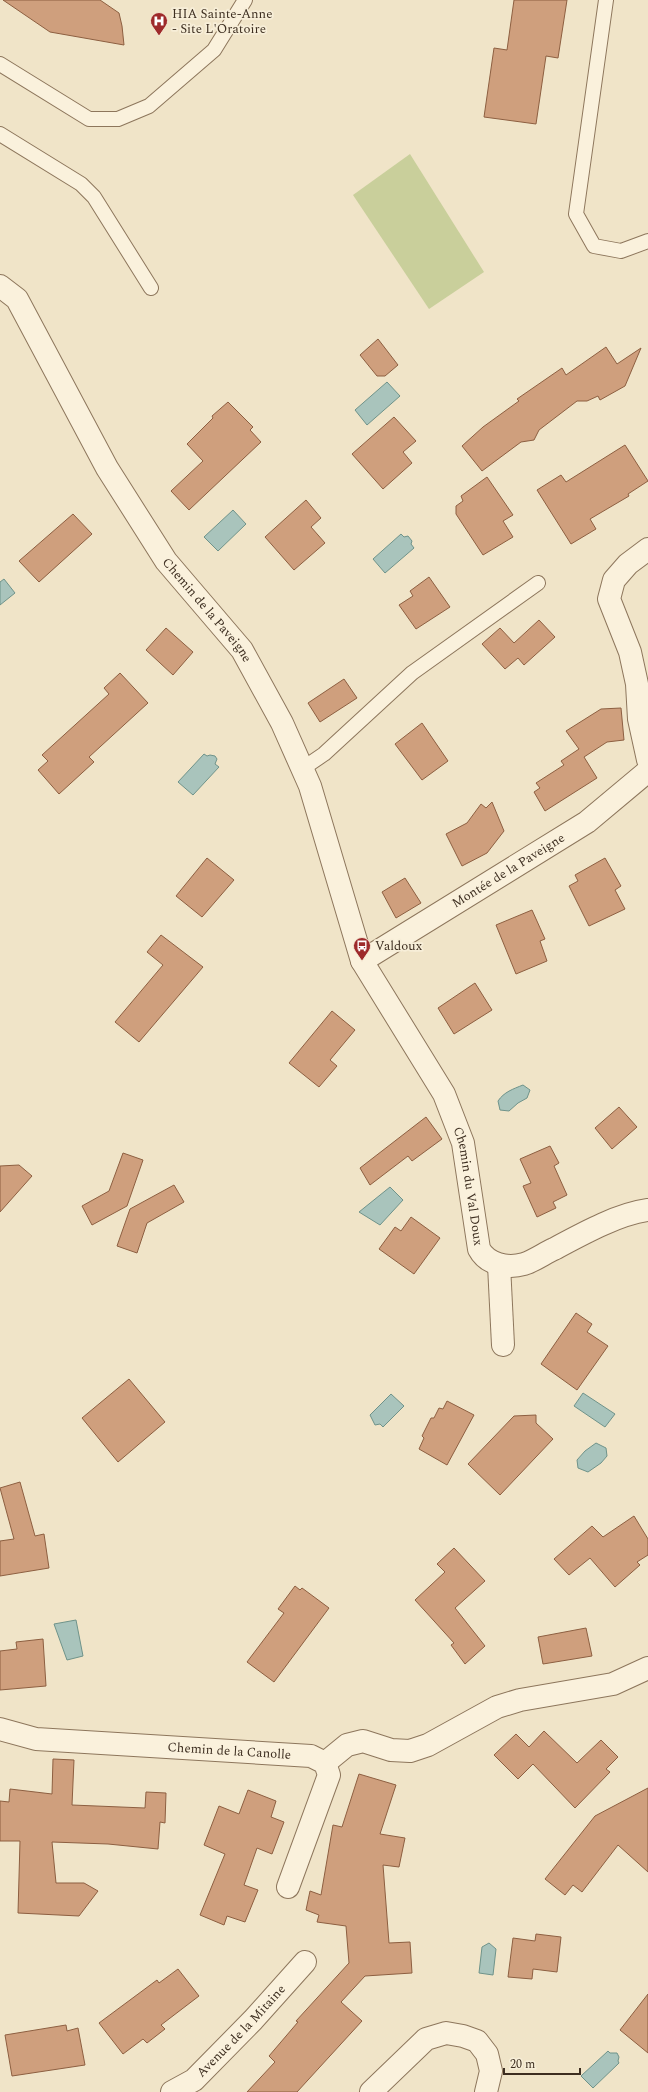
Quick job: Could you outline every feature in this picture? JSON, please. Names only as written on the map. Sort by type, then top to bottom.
[{"type":"street","name":"Chemin de la Paveigne","points":[[0,286],[17,299],[107,468],[166,561],[242,650],[282,723],[310,786],[362,961]]},
{"type":"street","points":[[648,549],[628,564],[614,580],[609,599],[630,652],[637,684],[639,720],[648,760]]},
{"type":"street","name":"Montée de la Paveigne","points":[[362,961],[587,822],[648,771]]},
{"type":"street","name":"Chemin du Val Doux","points":[[362,961],[444,1094],[463,1143],[479,1249],[484,1257],[499,1265]]},
{"type":"street","points":[[503,1345],[499,1265],[524,1264],[580,1235],[636,1212],[648,1210]]},
{"type":"street","points":[[288,1887],[330,1775],[325,1763],[347,1745],[363,1741],[391,1750],[410,1751],[428,1745],[496,1707],[520,1700],[613,1684],[648,1668]]},
{"type":"street","name":"Chemin de la Canolle","points":[[0,1729],[36,1739],[311,1756],[325,1763]]},
{"type":"street","name":"Avenue de la Mitaine","points":[[172,2092],[194,2080],[253,2020],[305,1962]]},
{"type":"street","points":[[371,2092],[426,2039],[446,2034],[463,2036],[477,2041],[487,2054],[491,2072],[486,2092]]},
{"type":"lane","points":[[0,64],[89,119],[118,119],[149,106],[214,50],[245,0]]},
{"type":"lane","points":[[606,0],[576,214],[594,246],[621,251],[648,241]]},
{"type":"lane","points":[[0,134],[81,184],[94,197],[151,288]]},
{"type":"lane","points":[[302,769],[324,754],[412,673],[538,583]]},
{"type":"green space","points":[[410,154],[484,272],[429,309],[353,195]]},
{"type":"water","points":[[387,382],[400,396],[367,425],[355,410]]},
{"type":"water","points":[[233,510],[246,524],[218,551],[204,537]]},
{"type":"water","points":[[401,534],[404,537],[408,536],[412,541],[411,544],[414,548],[385,573],[373,559]]},
{"type":"water","points":[[4,579],[15,593],[0,605],[0,582]]},
{"type":"water","points":[[204,754],[207,756],[215,756],[217,759],[215,764],[219,767],[193,795],[178,782]]},
{"type":"water","points":[[523,1085],[530,1090],[527,1098],[518,1103],[509,1111],[500,1110],[498,1101],[500,1098],[509,1091]]},
{"type":"water","points":[[390,1187],[403,1200],[380,1225],[359,1212]]},
{"type":"water","points":[[583,1393],[615,1414],[605,1427],[574,1406]]},
{"type":"water","points":[[391,1394],[404,1406],[383,1427],[380,1424],[375,1425],[370,1415]]},
{"type":"water","points":[[596,1443],[606,1448],[607,1456],[601,1463],[588,1472],[578,1468],[577,1460],[585,1451]]},
{"type":"water","points":[[76,1620],[83,1656],[67,1660],[54,1624]]},
{"type":"water","points":[[489,1943],[496,1949],[493,1975],[479,1973],[482,1947]]},
{"type":"water","points":[[608,2051],[610,2053],[617,2053],[619,2063],[593,2088],[581,2076]]},
{"type":"building","points":[[3,0],[100,0],[119,13],[124,45],[50,32]]},
{"type":"building","points":[[514,0],[567,0],[558,58],[546,56],[536,124],[484,117],[494,48],[507,50]]},
{"type":"building","points":[[378,339],[398,365],[385,376],[377,376],[360,355]]},
{"type":"building","points":[[606,347],[617,364],[641,348],[625,386],[600,400],[598,396],[587,401],[577,401],[539,430],[534,440],[521,442],[482,471],[462,446],[483,427],[519,401],[517,399],[562,368],[566,375]]},
{"type":"building","points":[[228,402],[253,427],[250,430],[261,442],[189,510],[171,491],[203,461],[187,444],[213,418],[212,416]]},
{"type":"building","points":[[394,417],[416,441],[403,452],[412,463],[383,489],[352,454]]},
{"type":"building","points":[[625,445],[648,481],[628,494],[629,496],[590,519],[596,529],[571,544],[537,490],[561,475],[566,482]]},
{"type":"building","points":[[487,477],[513,515],[503,521],[513,537],[483,555],[456,514],[456,506],[463,501],[461,496]]},
{"type":"building","points":[[306,500],[321,518],[311,527],[325,543],[294,570],[265,537]]},
{"type":"building","points":[[73,514],[92,534],[39,582],[19,561]]},
{"type":"building","points":[[429,577],[450,607],[416,629],[399,605],[413,596],[410,591]]},
{"type":"building","points":[[539,620],[555,637],[524,665],[518,658],[505,669],[482,644],[500,628],[514,643]]},
{"type":"building","points":[[166,628],[193,652],[173,675],[146,650]]},
{"type":"building","points":[[120,673],[148,703],[89,757],[94,762],[59,794],[38,770],[48,761],[42,755],[109,694],[104,688]]},
{"type":"building","points":[[344,679],[357,698],[320,722],[308,703]]},
{"type":"building","points":[[621,708],[624,740],[607,742],[584,757],[597,778],[545,811],[534,792],[540,788],[536,783],[564,765],[561,761],[579,749],[566,731],[601,709]]},
{"type":"building","points":[[422,723],[448,761],[422,780],[395,744]]},
{"type":"building","points":[[492,802],[504,831],[487,853],[462,866],[446,834],[467,823],[481,804],[486,808]]},
{"type":"building","points":[[207,858],[234,880],[202,917],[176,896]]},
{"type":"building","points":[[605,858],[621,886],[615,890],[625,909],[589,926],[569,886],[578,881],[575,875]]},
{"type":"building","points":[[405,878],[421,903],[396,918],[382,892]]},
{"type":"building","points":[[532,910],[545,939],[540,941],[547,961],[516,974],[496,925]]},
{"type":"building","points":[[161,935],[203,967],[139,1042],[115,1022],[163,965],[147,952]]},
{"type":"building","points":[[475,983],[492,1010],[454,1034],[438,1008]]},
{"type":"building","points":[[332,1011],[355,1030],[330,1060],[337,1066],[319,1087],[289,1063]]},
{"type":"building","points":[[619,1107],[637,1127],[612,1149],[595,1128]]},
{"type":"building","points":[[426,1117],[442,1139],[412,1161],[408,1156],[370,1185],[360,1168]]},
{"type":"building","points":[[550,1146],[559,1163],[554,1166],[567,1195],[553,1202],[556,1208],[537,1217],[523,1186],[531,1183],[520,1159]]},
{"type":"building","points":[[123,1153],[143,1160],[127,1206],[92,1225],[82,1206],[109,1191]]},
{"type":"building","points":[[19,1165],[32,1176],[0,1212],[0,1166]]},
{"type":"building","points":[[174,1185],[184,1202],[147,1223],[137,1253],[117,1246],[130,1209]]},
{"type":"building","points":[[411,1217],[440,1238],[414,1274],[379,1249],[395,1227],[401,1231]]},
{"type":"building","points":[[576,1313],[592,1324],[587,1332],[608,1346],[577,1390],[541,1364]]},
{"type":"building","points":[[129,1379],[165,1422],[118,1462],[82,1418]]},
{"type":"building","points":[[447,1401],[474,1415],[447,1465],[419,1449],[424,1438],[422,1436],[431,1418],[434,1418],[439,1408],[443,1409]]},
{"type":"building","points":[[536,1415],[536,1423],[553,1439],[500,1495],[468,1464],[514,1416]]},
{"type":"building","points":[[20,1482],[35,1536],[44,1534],[49,1568],[0,1576],[0,1541],[14,1539],[0,1488]]},
{"type":"building","points":[[634,1516],[648,1539],[648,1555],[637,1562],[640,1565],[615,1587],[590,1558],[569,1575],[554,1559],[592,1526],[603,1537]]},
{"type":"building","points":[[454,1548],[485,1581],[455,1608],[485,1646],[465,1664],[451,1645],[454,1643],[415,1600],[445,1572],[437,1564]]},
{"type":"building","points":[[295,1586],[300,1590],[302,1588],[329,1608],[274,1682],[247,1662],[284,1613],[278,1609]]},
{"type":"building","points":[[586,1628],[592,1656],[543,1664],[538,1637]]},
{"type":"building","points":[[43,1639],[46,1686],[0,1690],[0,1651],[17,1649],[16,1642]]},
{"type":"building","points":[[544,1731],[577,1763],[601,1740],[618,1757],[606,1769],[610,1772],[575,1808],[533,1764],[518,1779],[494,1755],[516,1734],[529,1747]]},
{"type":"building","points":[[53,1759],[74,1760],[72,1805],[145,1808],[146,1792],[166,1793],[165,1823],[160,1822],[158,1849],[108,1844],[52,1842],[56,1883],[84,1883],[98,1891],[79,1916],[18,1913],[20,1841],[0,1841],[0,1801],[9,1802],[10,1789],[52,1794]]},
{"type":"building","points":[[359,1774],[396,1785],[380,1834],[405,1838],[399,1867],[383,1865],[389,1943],[410,1942],[412,1973],[365,1976],[341,2002],[362,2021],[297,2092],[247,2092],[275,2062],[269,2056],[298,2022],[296,2021],[349,1963],[346,1926],[317,1922],[319,1915],[306,1910],[310,1891],[321,1895],[333,1825],[342,1827]]},
{"type":"building","points":[[648,1788],[648,1872],[618,1845],[582,1892],[573,1885],[565,1895],[545,1879],[595,1816]]},
{"type":"building","points":[[248,1790],[276,1801],[271,1817],[284,1822],[272,1854],[257,1848],[244,1885],[258,1890],[245,1922],[227,1916],[224,1925],[200,1915],[225,1854],[204,1845],[219,1806],[239,1814]]},
{"type":"building","points":[[536,1934],[561,1937],[557,1972],[533,1969],[532,1979],[508,1977],[513,1938],[535,1941]]},
{"type":"building","points":[[178,1969],[199,1996],[161,2025],[165,2029],[147,2043],[143,2039],[123,2054],[99,2023],[157,1980],[159,1983]]},
{"type":"building","points":[[648,1994],[648,2053],[620,2030]]},
{"type":"building","points":[[66,2025],[67,2031],[78,2028],[85,2065],[12,2076],[5,2035]]},
{"type":"place","name":"HIA Sainte-Anne - Site L'Oratoire","points":[[159,36]]},
{"type":"place","name":"Valdoux","points":[[362,961]]}]
